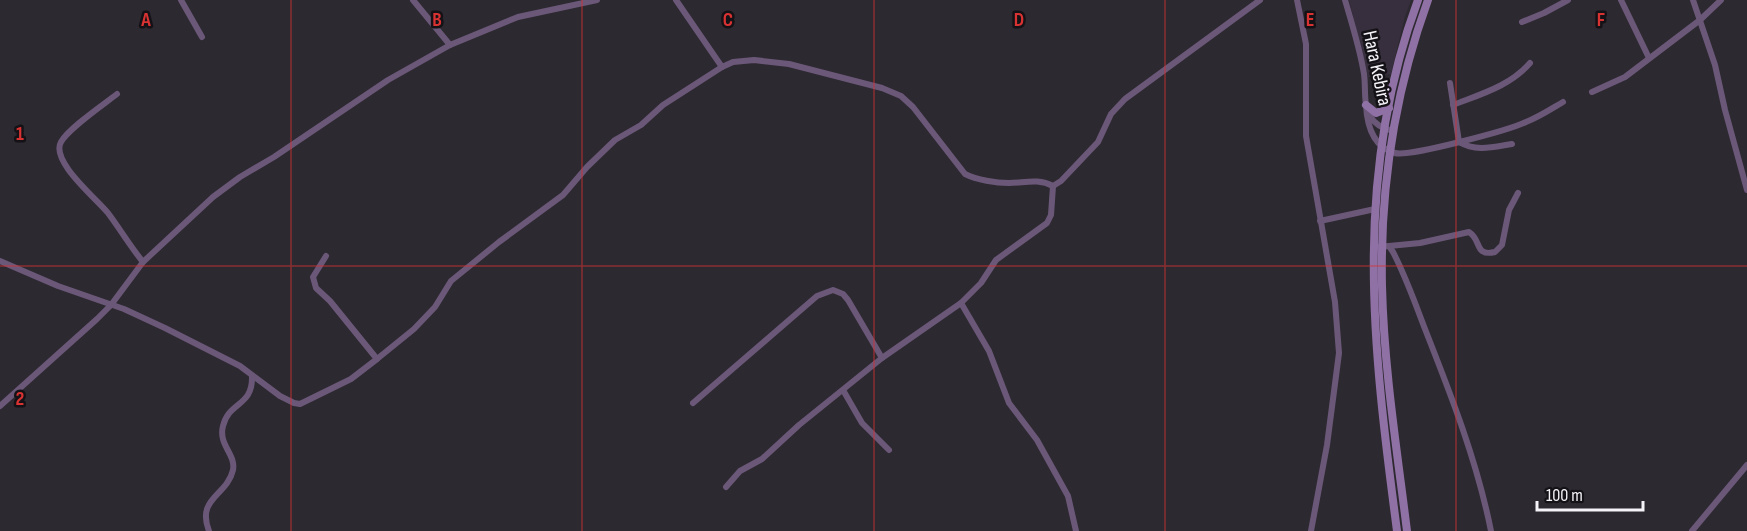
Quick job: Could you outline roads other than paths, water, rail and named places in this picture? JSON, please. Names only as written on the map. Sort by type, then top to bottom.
[{"type":"main road","points":[[1407,531],[1384,336],[1382,285],[1386,246],[1383,129],[1410,22],[1418,0]]},
{"type":"main road","points":[[1397,531],[1386,450],[1374,326],[1375,209],[1385,149],[1393,131],[1419,25],[1428,0]]},
{"type":"main road","points":[[1410,22],[1419,25]]},
{"type":"main road","points":[[1366,105],[1376,112],[1389,108]]},
{"type":"main road","points":[[1386,450],[1397,448]]},
{"type":"street","points":[[181,0],[202,37]]},
{"type":"street","points":[[413,0],[450,45]]},
{"type":"street","points":[[0,405],[111,304],[143,262],[213,198],[240,177],[274,157],[388,80],[450,45],[518,16],[597,0]]},
{"type":"street","points":[[676,0],[722,66]]},
{"type":"street","points":[[0,261],[58,286],[111,304],[165,328],[240,366],[280,396],[300,404],[351,379],[377,359],[414,329],[435,307],[451,281],[563,195],[615,140],[641,125],[663,105],[722,66],[741,60],[762,60],[815,70],[882,88],[901,96],[914,107],[965,174],[1005,183],[1036,181],[1053,186],[1061,181],[1098,142],[1111,114],[1125,99],[1260,0]]},
{"type":"street","points":[[1297,0],[1306,44],[1306,136],[1335,302],[1339,353],[1327,445],[1311,531]]},
{"type":"street","name":"Hara Kebira","points":[[1345,0],[1362,65],[1366,105],[1370,116],[1383,129],[1393,131]]},
{"type":"street","points":[[1522,22],[1568,0]]},
{"type":"street","points":[[1621,0],[1649,58]]},
{"type":"street","points":[[1693,0],[1715,65],[1747,190]]},
{"type":"street","points":[[1592,92],[1625,76],[1700,20],[1721,0]]},
{"type":"street","points":[[1453,105],[1510,82],[1530,63]]},
{"type":"street","points":[[1450,83],[1459,141],[1468,147],[1477,149],[1512,144]]},
{"type":"street","points":[[117,94],[67,135],[60,144],[59,151],[69,170],[108,214],[143,262]]},
{"type":"street","points":[[1366,105],[1369,130],[1385,149],[1404,154],[1525,123],[1563,102]]},
{"type":"street","points":[[726,487],[740,471],[762,459],[882,358],[961,303],[987,276],[996,260],[1047,223],[1051,215],[1053,186]]},
{"type":"street","points":[[1373,248],[1420,243],[1469,232],[1481,251],[1495,252],[1502,246],[1509,210],[1518,193]]},
{"type":"street","points":[[1320,222],[1375,209]]},
{"type":"street","points":[[1386,246],[1406,280],[1452,397],[1491,531]]},
{"type":"street","points":[[326,256],[314,277],[316,288],[330,301],[377,359]]},
{"type":"street","points":[[693,403],[817,296],[833,290],[843,294],[848,300],[882,358]]},
{"type":"street","points":[[961,303],[989,351],[1009,403],[1033,433],[1068,496],[1076,531]]},
{"type":"street","points":[[209,531],[206,518],[207,506],[227,480],[233,468],[222,438],[223,425],[230,413],[250,394],[252,376]]},
{"type":"street","points":[[843,390],[862,423],[889,450]]},
{"type":"street","points":[[1692,531],[1747,465]]}]
